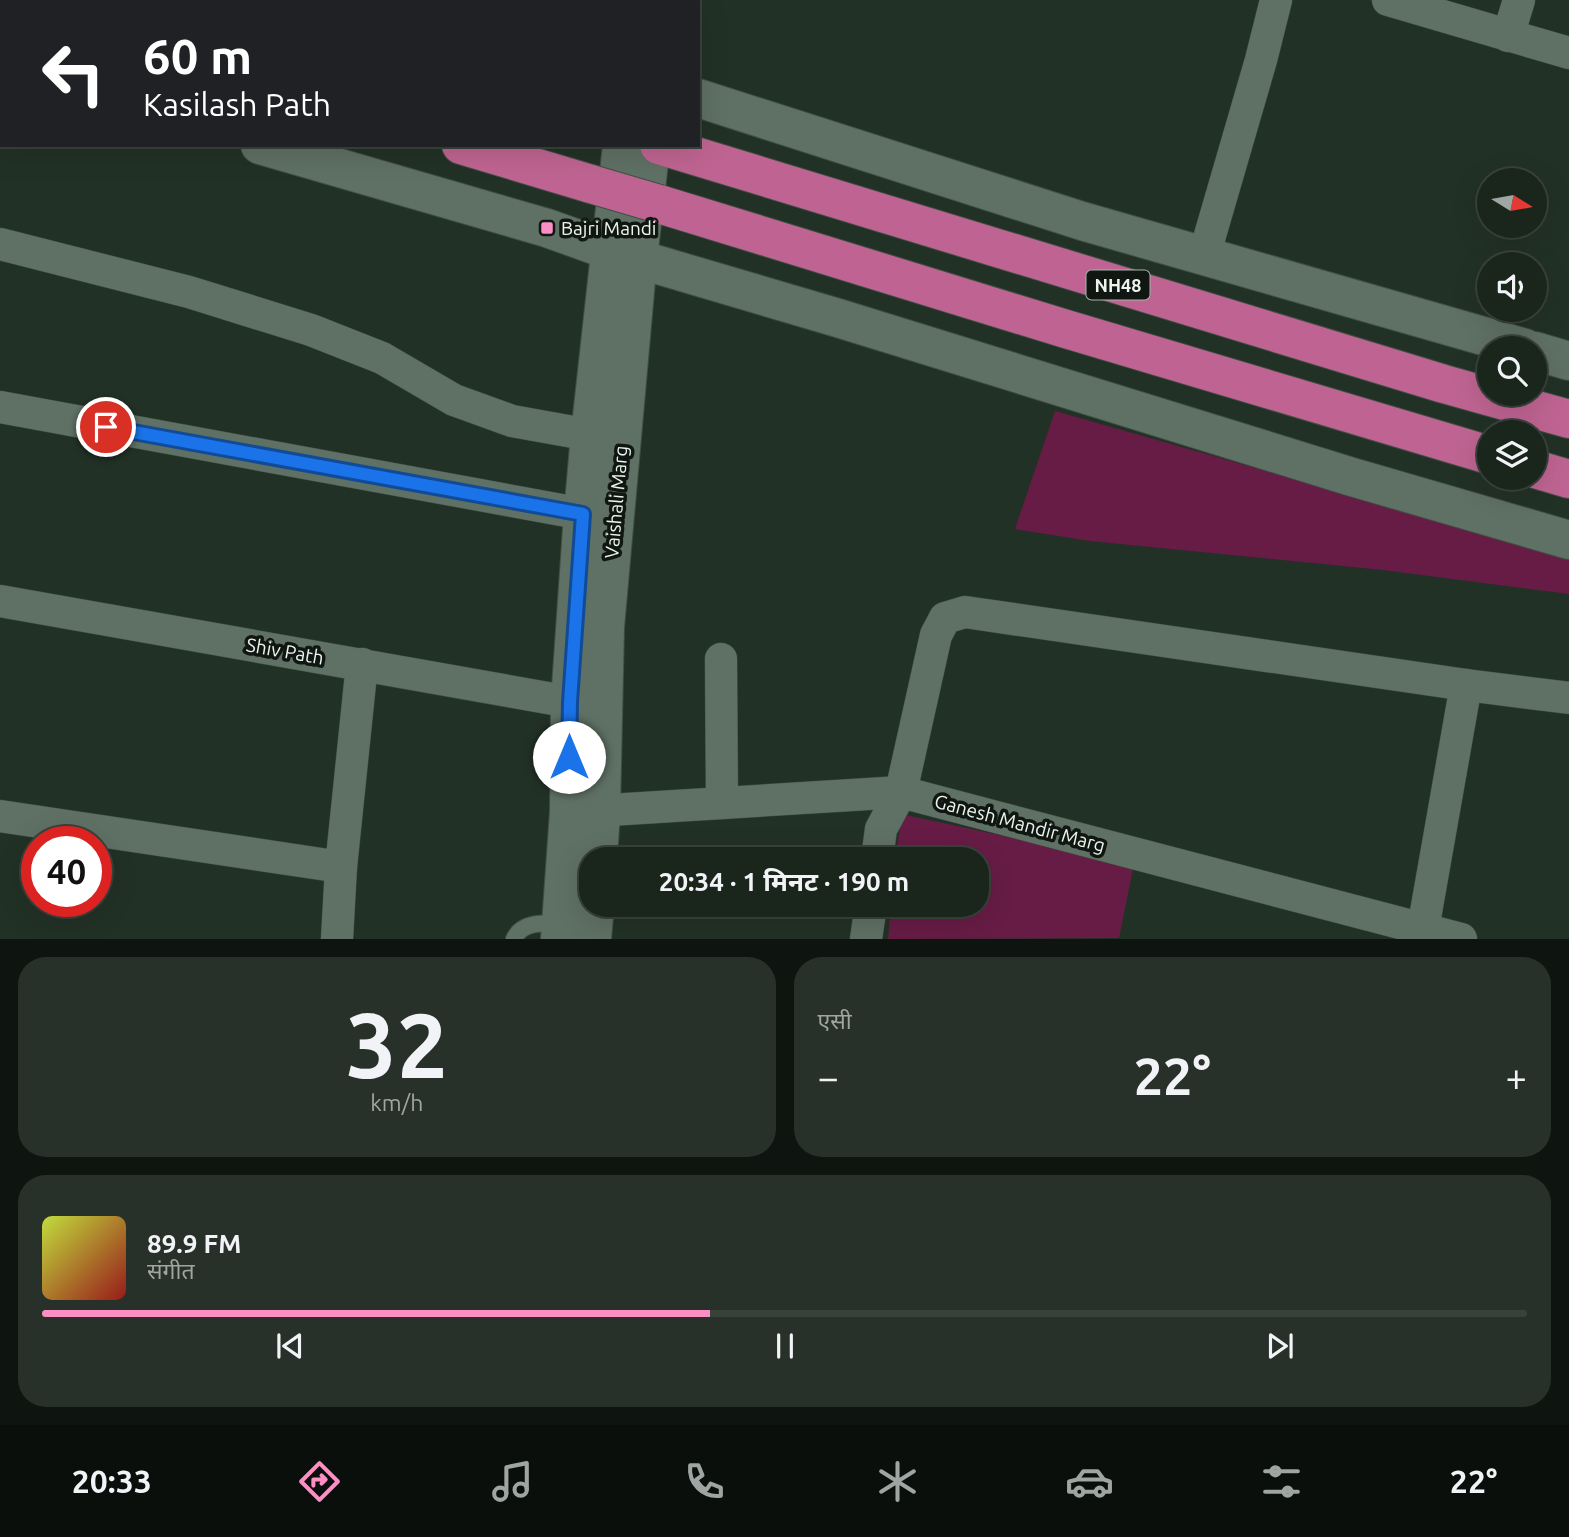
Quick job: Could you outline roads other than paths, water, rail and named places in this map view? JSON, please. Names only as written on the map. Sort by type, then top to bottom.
[{"type":"highway","points":[[468,147],[1477,451]]},
{"type":"highway","name":"NH48","points":[[662,147],[1444,384],[1569,419]]},
{"type":"highway","points":[[1547,472],[1569,478]]},
{"type":"street","points":[[1204,256],[1276,0]]},
{"type":"street","points":[[1388,0],[1569,53]]},
{"type":"street","points":[[1508,36],[1519,0]]},
{"type":"street","points":[[700,99],[1082,221],[1483,336]]},
{"type":"street","points":[[267,147],[547,228],[624,255],[851,322],[1352,477],[1569,540]]},
{"type":"street","points":[[622,147],[624,255]]},
{"type":"street","name":"Vaishali Marg","points":[[595,847],[585,811],[570,702],[599,515],[624,255],[659,147]]},
{"type":"street","points":[[0,244],[189,292],[311,330],[382,358],[454,400],[512,421],[606,436]]},
{"type":"street","points":[[1547,355],[1569,361]]},
{"type":"street","points":[[0,407],[599,515]]},
{"type":"street","name":"Vaishali Marg","points":[[571,934],[604,627],[599,515]]},
{"type":"street","name":"Shiv Path","points":[[0,601],[570,702]]},
{"type":"street","points":[[879,847],[881,829],[901,792],[936,635],[945,618],[965,612],[1569,698]]},
{"type":"street","points":[[721,659],[722,803]]},
{"type":"street","points":[[337,939],[341,867],[362,664]]},
{"type":"street","points":[[1423,929],[1466,685]]},
{"type":"street","name":"Ganesh Mandir Marg","points":[[585,811],[901,792],[1461,939]]},
{"type":"street","points":[[0,816],[341,867]]},
{"type":"street","points":[[571,934],[585,917]]},
{"type":"street","points":[[866,939],[869,917]]},
{"type":"lane","points":[[514,939],[526,926],[543,923],[571,934]]},
{"type":"place","name":"Bajri Mandi","points":[[547,228]]}]
